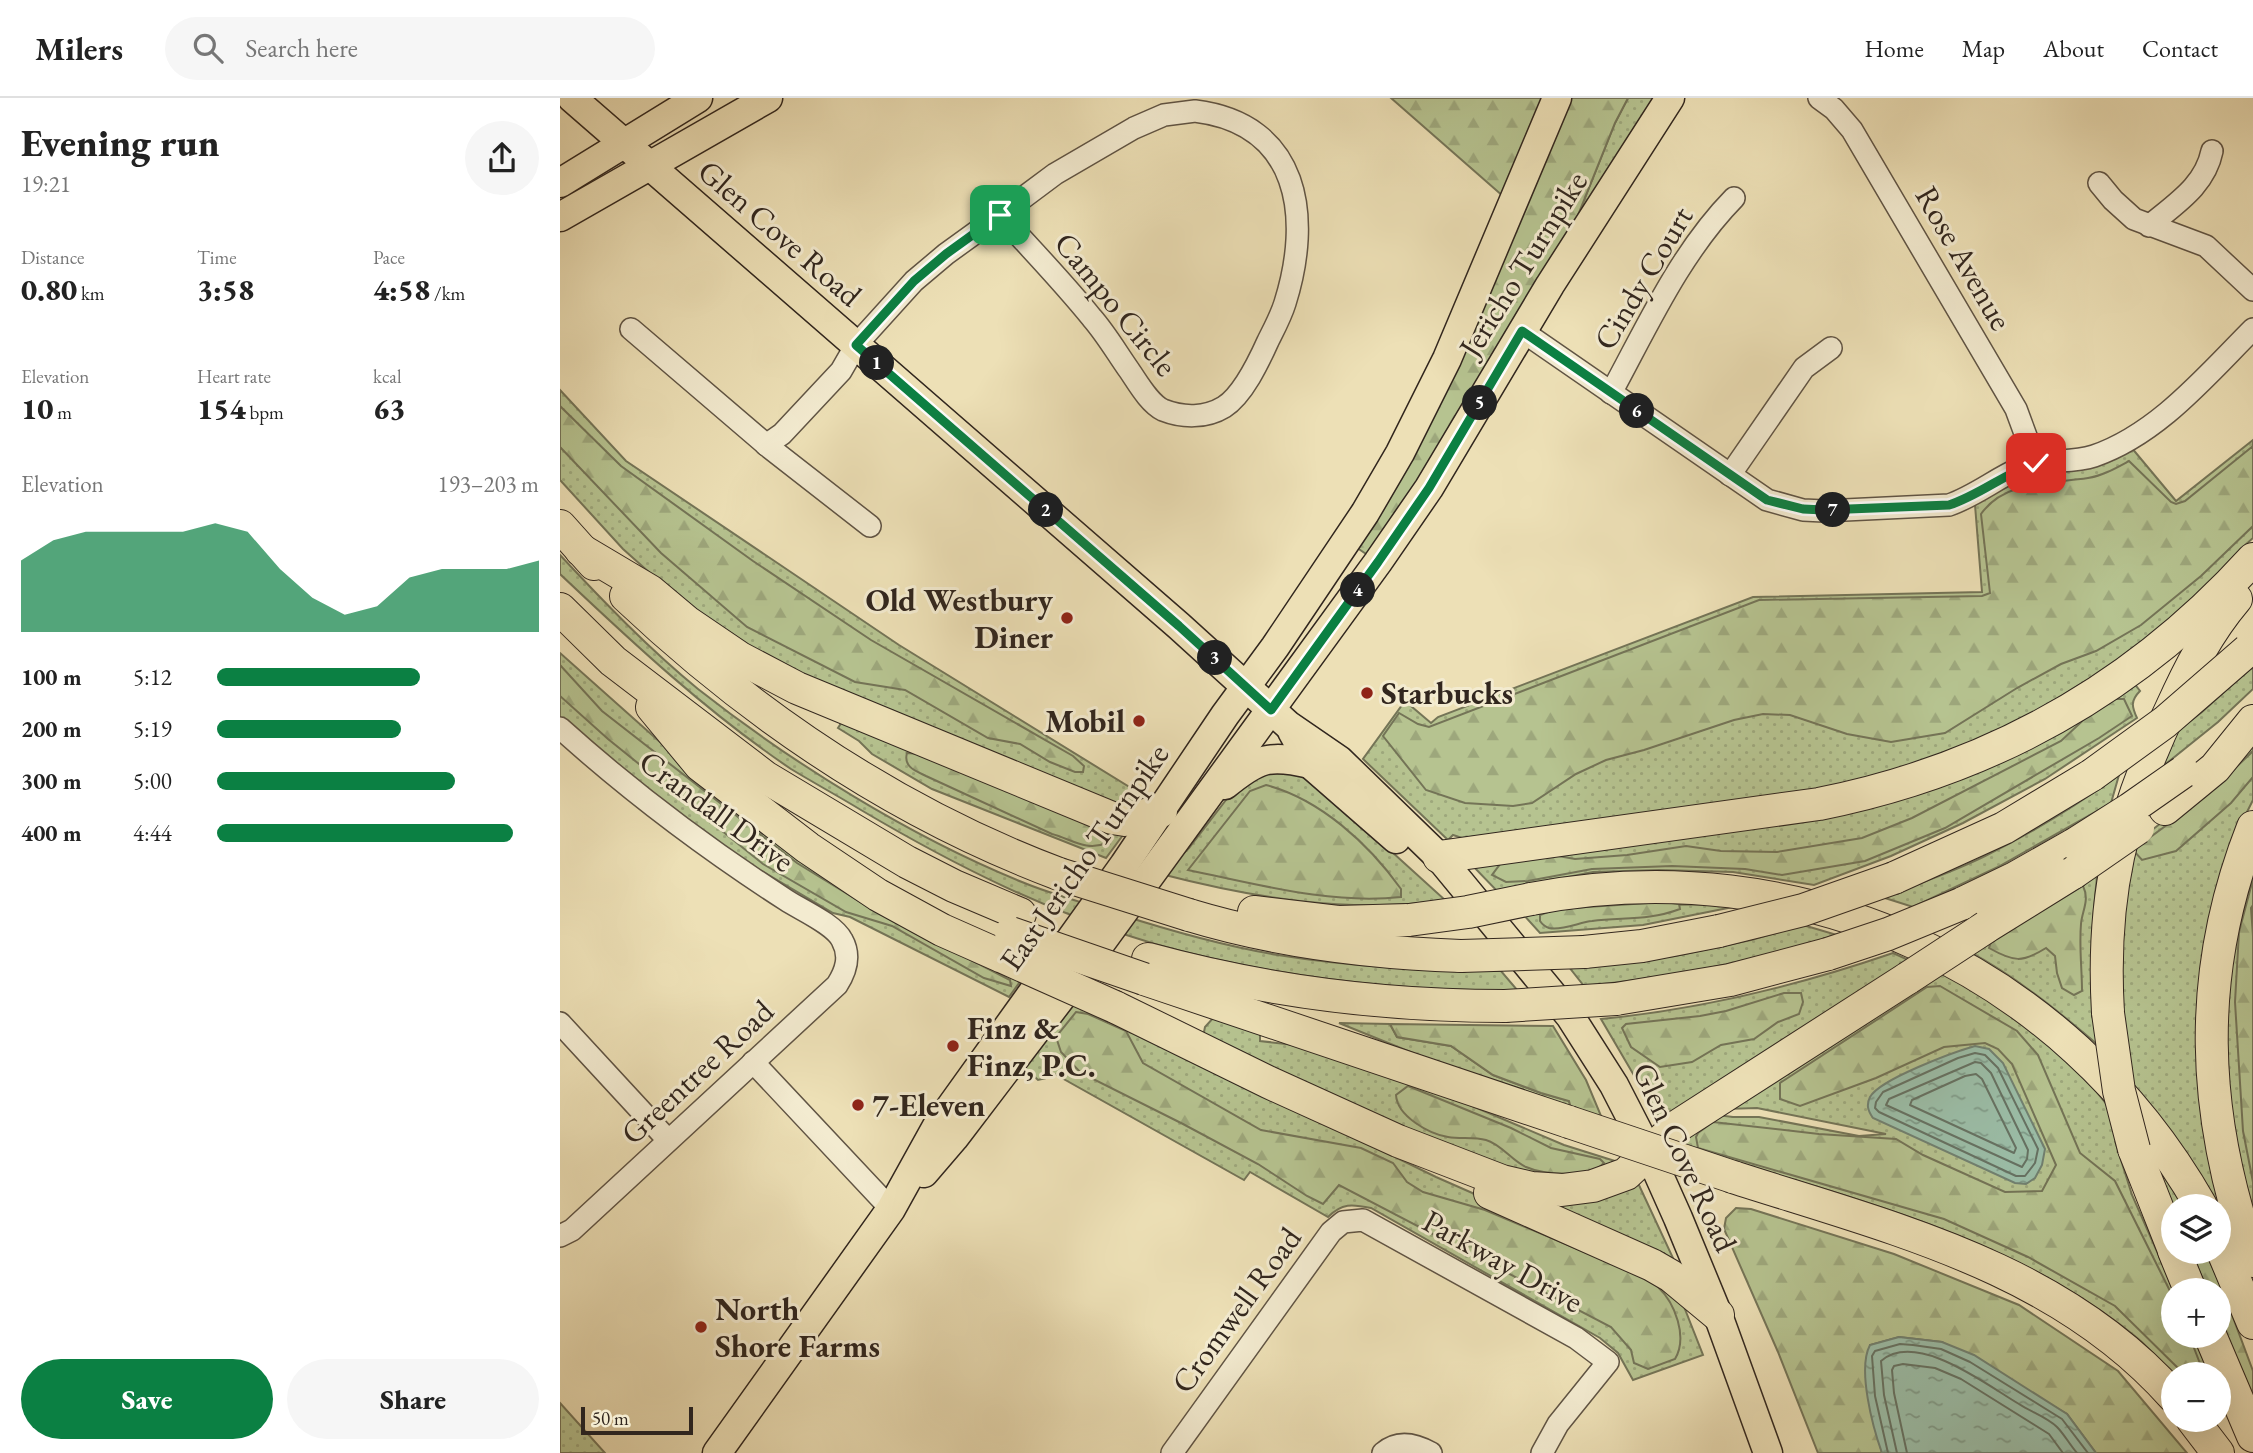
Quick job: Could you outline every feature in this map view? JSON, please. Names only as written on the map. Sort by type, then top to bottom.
[{"type":"highway","points":[[560,526],[660,628],[744,699],[787,731],[879,789],[928,816],[979,841],[1059,874],[1130,897],[1192,910],[1316,921],[1361,923],[1409,920],[1468,912],[1576,891],[1661,886],[1726,890],[1821,908],[1919,943],[2009,996],[2080,1051],[2114,1086],[2155,1136],[2193,1194]]},
{"type":"highway","points":[[581,550],[650,591],[687,622],[740,658],[817,697],[1112,818],[1125,820],[1161,811]]},
{"type":"highway","points":[[1440,857],[1797,808],[1872,792],[1935,773],[2018,738],[2108,686],[2145,660],[2186,625],[2253,559]]},
{"type":"highway","points":[[2161,1218],[2134,1149],[2119,1091],[2108,1013],[2106,957],[2116,856],[2130,806],[2149,755],[2200,649],[2253,579]]},
{"type":"highway","points":[[560,609],[612,661],[700,765],[842,872],[942,930],[1011,935],[1146,969],[1569,1122],[1929,1240],[2006,1272],[2078,1314],[2142,1365],[2161,1384]]},
{"type":"highway","points":[[1192,910],[1252,933],[1316,944],[1397,953],[1461,956],[1584,952],[1642,946],[1719,931],[1803,910],[1894,878],[2004,828],[2092,775],[2165,722],[2251,647]]},
{"type":"highway","points":[[612,661],[765,777],[907,862],[954,886],[1011,935],[1115,1007],[1268,1082],[1398,1141],[1502,1181],[1546,1189],[1578,1188],[1617,1178],[1632,1170],[1676,1127],[1986,927],[2074,858],[2130,809],[2183,772],[2253,713]]},
{"type":"highway","points":[[1146,969],[1323,995],[1431,1005],[1505,1006],[1616,999],[1730,981],[1888,934],[2015,878],[2074,858],[2165,809],[2215,768],[2253,721]]},
{"type":"highway","points":[[2253,827],[2235,877],[2222,929],[2213,988],[2211,1045],[2214,1109],[2219,1142],[2233,1200],[2253,1261]]},
{"type":"highway","points":[[1398,1141],[1460,1180],[1663,1270],[1718,1315]]},
{"type":"highway","points":[[2228,1264],[2253,1323]]},
{"type":"highway","points":[[2216,1348],[2253,1436]]},
{"type":"highway","points":[[2202,1432],[2218,1453]]},
{"type":"main road","name":"Glen Cove Road","points":[[572,98],[1179,626],[1280,718],[1346,766],[1440,857],[1563,1007],[1590,1045],[1649,1153],[1678,1218],[1718,1315],[1769,1453]]},
{"type":"main road","points":[[560,183],[698,98]]},
{"type":"main road","points":[[560,217],[768,98]]},
{"type":"main road","name":"Jericho Turnpike","points":[[1246,687],[1365,513],[1426,406],[1557,98]]},
{"type":"main road","name":"Jericho Turnpike","points":[[1280,718],[1378,562],[1429,488],[1522,331],[1670,98]]},
{"type":"main road","name":"East Jericho Turnpike","points":[[891,1209],[937,1126],[1246,687]]},
{"type":"main road","name":"Glen Cove Road","points":[[1280,718],[1311,764],[1489,919]]},
{"type":"main road","name":"East Jericho Turnpike","points":[[717,1453],[891,1209],[954,1138],[1063,995],[1203,802],[1280,718]]},
{"type":"main road","points":[[1203,802],[1261,760],[1281,758],[1311,764]]},
{"type":"street","name":"Rose Avenue","points":[[1819,98],[1834,109],[1852,130],[2016,409],[2036,463]]},
{"type":"street","name":"Campo Circle","points":[[766,445],[777,426],[839,354],[856,345],[914,281],[946,254],[1055,174],[1134,128],[1164,115],[1195,111],[1217,114],[1237,121],[1259,135],[1276,152],[1287,172],[1297,205],[1293,275],[1284,305],[1247,382],[1227,405],[1210,414],[1188,416],[1161,409],[1142,389],[1094,319],[1000,215]]},
{"type":"street","points":[[2149,226],[2201,180],[2211,151]]},
{"type":"street","points":[[2099,183],[2134,219],[2206,246],[2253,290]]},
{"type":"street","name":"Cindy Court","points":[[1611,393],[1656,309],[1709,223],[1734,198]]},
{"type":"street","points":[[631,329],[766,445],[870,526]]},
{"type":"street","points":[[1522,331],[1767,500],[1803,509],[1935,506],[1964,500],[2019,468],[2036,463],[2067,462],[2094,456],[2126,441],[2165,413],[2253,330]]},
{"type":"street","points":[[1730,475],[1804,368],[1831,348]]},
{"type":"street","name":"Crandall Drive","points":[[560,728],[723,858],[825,923],[842,937]]},
{"type":"street","name":"Greentree Road","points":[[560,1236],[572,1230],[837,985],[847,965],[847,953],[842,937]]},
{"type":"street","points":[[560,1023],[668,1140]]},
{"type":"street","points":[[753,1062],[891,1209]]},
{"type":"street","name":"Parkway Drive","points":[[1363,1220],[1576,1338],[1608,1362],[1558,1424],[1542,1453]]},
{"type":"street","name":"Cromwell Road","points":[[1172,1453],[1331,1232],[1343,1222],[1363,1220]]},
{"type":"street","points":[[1390,1449],[1407,1444],[1431,1453]]},
{"type":"green space","points":[[1391,98],[1628,98],[1615,123],[1550,285],[1378,562],[1347,541],[1512,204]]},
{"type":"green space","points":[[1628,98],[1670,98],[1550,285],[1615,123]]},
{"type":"green space","points":[[560,390],[626,461],[899,645],[1144,796],[1140,801],[1117,810],[780,666],[678,598],[623,549],[560,480]]},
{"type":"green space","points":[[560,406],[621,466],[753,561],[871,640],[1073,756],[1084,766],[1083,772],[1075,772],[1050,762],[1020,744],[988,738],[905,690],[855,682],[747,627],[661,553],[560,447]]},
{"type":"green space","points":[[2253,440],[2253,538],[2244,546],[2245,549],[2149,642],[1994,738],[1888,778],[1780,800],[1462,838],[1453,835],[1448,840],[1363,759],[1405,701],[1431,723],[1438,717],[1753,597],[1982,592],[1975,505],[1989,492],[2025,476],[2084,467],[2131,447],[2176,501]]},
{"type":"green space","points":[[2253,446],[2253,526],[2201,576],[2141,625],[2096,651],[2061,664],[2017,688],[1945,733],[1891,742],[1847,734],[1790,715],[1763,714],[1734,720],[1606,760],[1576,774],[1532,803],[1513,806],[1465,803],[1426,790],[1383,736],[1399,713],[1429,727],[1759,600],[1982,596],[1990,593],[1981,514],[2002,495],[2029,486],[2093,477],[2129,461],[2176,504],[2185,501]]},
{"type":"green space","points":[[560,555],[662,658],[734,717],[813,771],[895,821],[980,864],[1058,895],[1218,943],[1334,963],[1501,971],[1518,991],[1381,985],[1244,965],[1155,944],[1041,903],[967,869],[896,830],[791,769],[760,747],[672,676],[560,574]]},
{"type":"green space","points":[[560,653],[697,775],[1022,979],[1009,997],[850,917],[833,913],[736,856],[647,790],[560,719]]},
{"type":"green space","points":[[560,665],[602,711],[797,863],[875,911],[1010,980],[1011,986],[984,978],[892,926],[846,912],[763,864],[608,739],[560,696]]},
{"type":"green space","points":[[2253,666],[2253,689],[2218,722],[2162,767],[2172,735]]},
{"type":"green space","points":[[2130,678],[2140,691],[2133,704],[2137,718],[2045,779],[1963,823],[1891,856],[1814,885],[1733,872],[1659,870],[1593,872],[1497,891],[1470,863],[1811,812]]},
{"type":"green space","points":[[2111,699],[2124,699],[2132,716],[1945,828],[1865,861],[1782,875],[1745,869],[1672,866],[1592,869],[1528,881],[1506,882],[1492,875],[1501,863],[1547,854],[1575,859],[1686,846],[1721,851],[1777,852],[1862,838],[1912,818],[2061,741],[2093,711]]},
{"type":"green space","points":[[847,714],[1126,831],[1106,858],[932,789],[872,754],[859,741],[838,728]]},
{"type":"green space","points":[[2253,746],[2253,800],[2221,880],[2220,1194],[2210,1194],[2181,1147],[2128,1078],[2116,987],[2130,847],[2218,779]]},
{"type":"green space","points":[[2253,751],[2253,777],[2231,803],[2176,851],[2142,860],[2133,850],[2206,796]]},
{"type":"green space","points":[[907,753],[920,754],[1106,830],[1109,836],[1106,843],[1092,846],[1079,844],[1052,834],[915,770],[907,762]]},
{"type":"green space","points":[[1249,770],[1306,774],[1445,900],[1373,905],[1302,901],[1231,890],[1161,874],[1189,848]]},
{"type":"green space","points":[[2119,775],[2111,803],[1998,867],[1913,907],[1885,898],[2003,847],[2054,818]]},
{"type":"green space","points":[[1266,785],[1305,801],[1342,825],[1388,872],[1401,889],[1401,897],[1375,899],[1321,896],[1188,870],[1250,791]]},
{"type":"green space","points":[[2253,854],[2253,1225],[2233,1167],[2226,1042],[2226,982]]},
{"type":"green space","points":[[2098,868],[2092,956],[2098,1045],[2036,995],[1968,951]]},
{"type":"green space","points":[[2253,879],[2253,1182],[2243,1131],[2235,1002],[2239,932]]},
{"type":"green space","points":[[2077,886],[2083,886],[2086,901],[2080,932],[2082,991],[2074,995],[2062,988],[2055,956],[2046,948],[2018,959],[1989,948],[1991,942]]},
{"type":"green space","points":[[1664,902],[1679,904],[1680,909],[1657,915],[1592,921],[1560,928],[1549,928],[1540,921],[1540,915],[1556,909]]},
{"type":"green space","points":[[1748,904],[1643,925],[1540,933],[1521,912],[1550,906]]},
{"type":"green space","points":[[1803,925],[1837,935],[1744,960],[1616,983],[1584,986],[1569,967],[1675,956],[1751,940]]},
{"type":"green space","points":[[1893,953],[1915,963],[1670,1119],[1661,1118],[1656,1113],[1601,1019],[1676,1009],[1749,995]]},
{"type":"green space","points":[[1943,967],[2069,1057],[2177,1194],[2163,1194],[2115,1141],[2132,1195],[2169,1278],[2161,1278],[2161,1348],[2201,1348],[2207,1362],[2161,1362],[2141,1341],[2086,1301],[2033,1270],[1978,1244],[1861,1201],[1684,1147],[1680,1139],[1709,1114],[1759,1117],[1859,1136],[1886,1134],[1757,1108],[1727,1109]]},
{"type":"green space","points":[[1940,986],[2017,1031],[2038,1055],[2080,1153],[2115,1181],[2164,1278],[2161,1278],[2161,1348],[2194,1348],[2199,1362],[2172,1362],[2115,1306],[2028,1257],[1944,1219],[1698,1148],[1698,1133],[1713,1122],[1819,1134],[1896,1139],[1923,1155],[2005,1192],[2042,1191],[2056,1165],[2012,1064],[1998,1049],[1985,1043],[1944,1047],[1876,1078],[1800,1106],[1780,1099],[1780,1083],[1927,987]]},
{"type":"green space","points":[[1784,993],[1801,993],[1803,1002],[1799,1014],[1778,1022],[1754,1039],[1721,1045],[1692,1062],[1660,1067],[1631,1047],[1622,1028],[1626,1024],[1726,1011]]},
{"type":"green space","points":[[1072,999],[1436,1177],[1659,1275],[1679,1294],[1703,1355],[1633,1380],[1618,1353],[1600,1338],[1371,1208],[1348,1206],[1338,1209],[1328,1217],[1250,1172],[1244,1180],[1051,1072],[1046,1078],[1038,1080],[1024,1067]]},
{"type":"green space","points":[[1076,1012],[1088,1014],[1126,1031],[1143,1063],[1261,1130],[1361,1148],[1393,1163],[1407,1182],[1423,1192],[1485,1210],[1639,1275],[1658,1287],[1674,1311],[1680,1331],[1679,1350],[1675,1359],[1648,1369],[1634,1363],[1631,1350],[1611,1327],[1339,1185],[1323,1204],[1258,1164],[1081,1073],[1061,1052],[1056,1037]]},
{"type":"green space","points":[[1214,1017],[1260,1032],[1260,1041],[1295,1045],[1451,1097],[1564,1145],[1615,1161],[1584,1177],[1526,1178],[1473,1160],[1203,1037],[1205,1027]]},
{"type":"green space","points":[[1339,1023],[1390,1024],[1397,1037],[1451,1046],[1493,1075],[1569,1101],[1572,1112],[1440,1064]]},
{"type":"green space","points":[[1390,1024],[1553,1026],[1586,1080],[1604,1123],[1572,1112],[1569,1101],[1493,1075],[1451,1046],[1397,1037]]},
{"type":"green space","points":[[1408,1086],[1511,1128],[1551,1148],[1600,1159],[1604,1163],[1597,1168],[1578,1173],[1544,1172],[1526,1167],[1486,1140],[1448,1137],[1432,1132],[1415,1123],[1398,1103],[1396,1095]]},
{"type":"green space","points":[[1638,1183],[1673,1258],[1672,1262],[1664,1253],[1660,1254],[1533,1196]]},
{"type":"green space","points":[[1736,1208],[1751,1209],[1894,1254],[2019,1305],[2118,1371],[2161,1422],[2161,1432],[2169,1432],[2187,1453],[2096,1453],[2067,1414],[1942,1342],[1899,1337],[1870,1345],[1868,1397],[1882,1453],[1818,1453],[1778,1352],[1724,1229],[1726,1218]]},
{"type":"green space","points":[[2196,1264],[2211,1264],[2217,1278],[2202,1278]]},
{"type":"green space","points":[[2231,1312],[2253,1371],[2253,1398],[2231,1346]]},
{"type":"green space","points":[[560,1403],[605,1453],[560,1453]]},
{"type":"water","points":[[1975,1046],[1989,1049],[2003,1063],[2045,1149],[2042,1165],[2035,1178],[2026,1184],[2015,1183],[1873,1118],[1869,1110],[1870,1097],[1888,1082],[1918,1067]]},
{"type":"water","points":[[1899,1337],[1942,1342],[1974,1355],[2067,1414],[2096,1453],[1882,1453],[1868,1399],[1866,1356],[1870,1345]]},
{"type":"place","name":"Old Westbury Diner","points":[[1067,618]]},
{"type":"place","name":"Starbucks","points":[[1367,693]]},
{"type":"place","name":"Mobil","points":[[1139,721]]},
{"type":"place","name":"Finz & Finz, P.C.","points":[[953,1046]]},
{"type":"place","name":"7-Eleven","points":[[858,1105]]},
{"type":"place","name":"North Shore Farms","points":[[701,1327]]},
{"type":"route","points":[[1000,215],[914,281],[856,345],[1179,626],[1271,710],[1429,488],[1522,331],[1767,500],[1803,509],[1824,510],[1949,505],[1964,500],[2019,468],[2036,463]]}]
